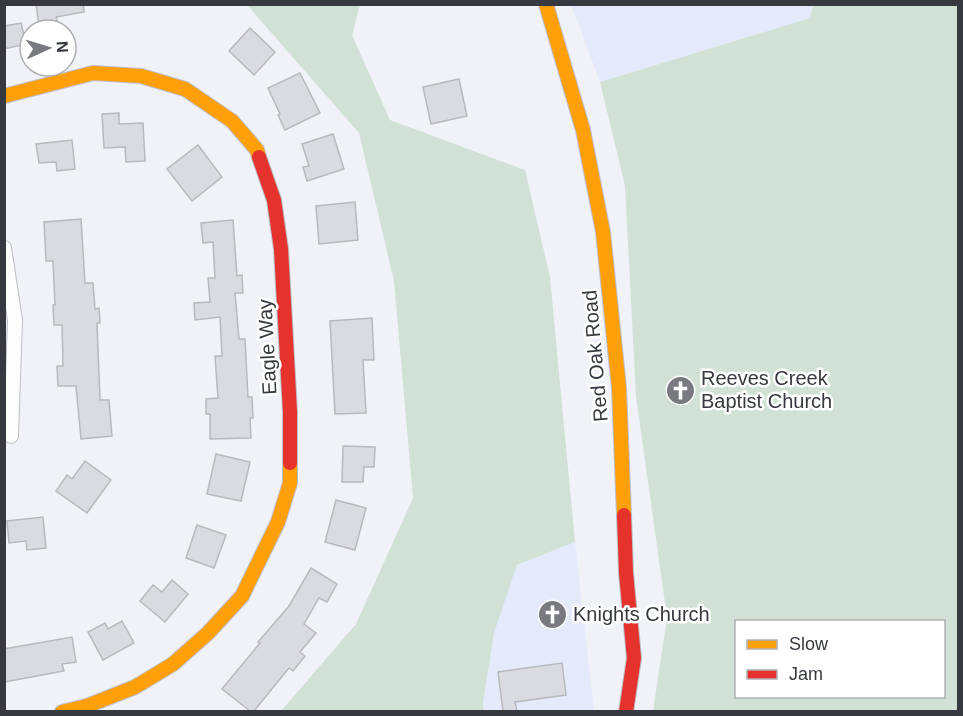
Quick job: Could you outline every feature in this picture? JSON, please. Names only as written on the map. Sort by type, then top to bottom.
[{"type":"street","name":"Red Oak Road","points":[[546,4],[583,130],[603,232],[619,388],[626,573],[633,658],[626,711]]},
{"type":"street","name":"Eagle Way","points":[[4,96],[93,73],[141,76],[185,89],[232,121],[257,150],[274,200],[281,249],[290,412],[290,483],[278,522],[242,597],[208,633],[173,664],[135,687],[87,706],[62,711]]},
{"type":"street","points":[[4,248],[15,320],[11,436]]},
{"type":"shaded area","points":[[247,5],[360,5],[352,35],[390,120],[525,170],[550,277],[575,542],[517,565],[494,633],[483,703],[484,711],[281,711],[356,624],[413,498],[394,281],[359,133]]},
{"type":"shaded area","points":[[571,5],[813,5],[810,18],[600,82]]},
{"type":"shaded area","points":[[813,5],[958,5],[958,711],[653,711],[667,618],[636,396],[625,186],[600,82],[810,18]]},
{"type":"shaded area","points":[[575,542],[594,711],[484,712],[483,703],[494,633],[517,565]]},
{"type":"building","points":[[36,4],[83,4],[84,12],[56,18],[38,18]]},
{"type":"building","points":[[18,24],[18,46],[4,49],[4,26]]},
{"type":"building","points":[[250,28],[275,52],[254,75],[229,51]]},
{"type":"building","points":[[300,73],[320,113],[285,130],[268,88]]},
{"type":"building","points":[[459,79],[467,116],[431,124],[423,87]]},
{"type":"building","points":[[119,113],[119,124],[143,123],[145,161],[126,162],[125,147],[104,148],[102,114]]},
{"type":"building","points":[[333,134],[344,169],[307,181],[303,167],[309,166],[302,144]]},
{"type":"building","points":[[72,140],[75,169],[57,171],[56,162],[39,163],[36,144]]},
{"type":"building","points":[[198,145],[222,177],[192,201],[167,169]]},
{"type":"building","points":[[355,202],[358,240],[319,244],[316,206]]},
{"type":"building","points":[[81,219],[85,283],[93,283],[95,309],[99,308],[100,323],[97,323],[100,400],[109,400],[112,436],[81,439],[76,386],[58,386],[57,366],[63,366],[62,325],[54,325],[53,261],[46,261],[44,222]]},
{"type":"building","points":[[233,220],[237,276],[242,275],[243,293],[235,293],[239,339],[245,339],[248,397],[252,397],[251,438],[210,439],[210,414],[206,414],[206,399],[218,398],[215,356],[222,356],[220,317],[195,320],[194,303],[210,302],[208,278],[215,278],[213,242],[203,243],[201,223]]},
{"type":"building","points":[[372,318],[374,360],[363,360],[366,413],[335,414],[330,321]]},
{"type":"building","points":[[343,446],[375,447],[374,467],[364,467],[363,482],[342,482]]},
{"type":"building","points":[[216,454],[250,462],[241,501],[207,494]]},
{"type":"building","points":[[85,461],[111,480],[87,513],[56,491],[67,475],[72,479]]},
{"type":"building","points":[[336,500],[366,508],[355,550],[325,542]]},
{"type":"building","points":[[43,517],[46,548],[27,550],[26,541],[9,543],[7,521]]},
{"type":"building","points":[[197,525],[226,535],[214,568],[186,558]]},
{"type":"building","points":[[311,568],[337,584],[327,602],[319,598],[304,624],[316,633],[300,652],[305,656],[293,671],[289,668],[254,711],[250,711],[222,689],[289,606]]},
{"type":"building","points":[[172,580],[188,594],[165,622],[140,601],[153,585],[162,592]]},
{"type":"building","points":[[122,621],[134,643],[103,660],[88,632],[105,623],[108,629]]},
{"type":"building","points":[[72,637],[76,662],[62,664],[64,671],[4,682],[4,649]]},
{"type":"building","points":[[562,663],[566,695],[515,702],[517,711],[503,711],[498,672]]},
{"type":"traffic: slow","points":[[546,4],[583,130],[603,232],[619,388],[624,515]]},
{"type":"traffic: slow","points":[[4,96],[93,73],[141,76],[185,89],[232,121],[257,150],[259,157]]},
{"type":"traffic: slow","points":[[62,712],[87,706],[135,687],[173,664],[208,633],[242,596],[278,522],[290,483],[290,463]]},
{"type":"traffic: jam","points":[[259,157],[274,200],[281,249],[290,412],[290,463]]},
{"type":"traffic: jam","points":[[624,515],[626,573],[634,658],[626,712]]},
{"type":"place","name":"Reeves Creek Baptist Church","points":[[680,390]]},
{"type":"place","name":"Knights Church","points":[[552,614]]}]
